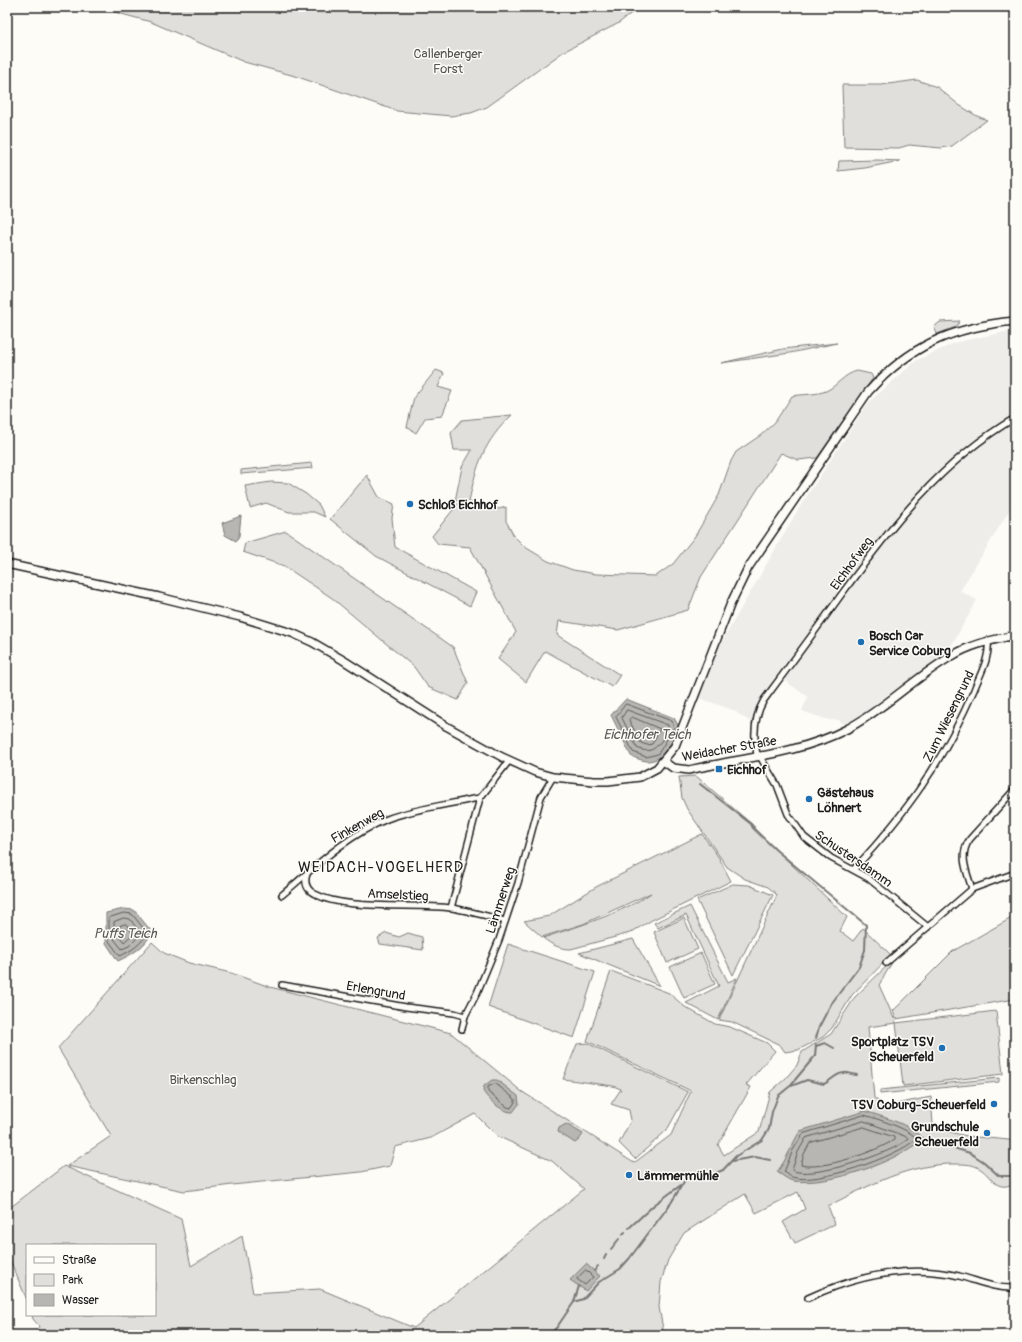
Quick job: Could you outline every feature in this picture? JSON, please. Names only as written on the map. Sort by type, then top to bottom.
[{"type":"main road","points":[[663,761],[675,746],[736,592],[755,557],[854,411],[875,384],[905,357],[938,338],[970,328],[1015,322]]},
{"type":"main road","name":"Weidacher Straße","points":[[7,564],[159,597],[240,617],[292,633],[343,660],[417,708],[509,761],[535,772],[553,777],[594,781],[624,780],[648,774],[663,761],[673,768],[689,770],[804,745],[846,729],[872,714],[951,656],[977,644],[1015,634]]},
{"type":"street","name":"Eichhofweg","points":[[758,755],[754,740],[756,719],[764,700],[890,528],[918,496],[945,470],[978,443],[1015,418]]},
{"type":"street","name":"Zum Wiesengrund","points":[[854,869],[880,841],[915,798],[942,756],[962,716],[988,656],[988,641]]},
{"type":"street","name":"Schustersdamm","points":[[758,755],[775,779],[790,819],[804,837],[831,858],[854,869],[868,878],[928,927]]},
{"type":"street","points":[[451,908],[480,798],[509,761]]},
{"type":"street","name":"Lämmerweg","points":[[462,1029],[505,921],[526,856],[541,797],[553,777]]},
{"type":"street","points":[[972,889],[963,861],[964,848],[970,839],[1015,789]]},
{"type":"street","name":"Finkenweg","points":[[282,895],[342,844],[357,834],[388,819],[473,798],[480,798]]},
{"type":"street","name":"Amselstieg","points":[[308,873],[306,879],[308,888],[316,895],[322,897],[354,903],[451,908],[505,921]]},
{"type":"street","points":[[886,963],[972,889],[1015,873]]},
{"type":"street","name":"Erlengrund","points":[[282,985],[392,1005],[454,1013],[466,1016]]},
{"type":"street","points":[[808,1298],[841,1284],[897,1272],[935,1272],[959,1276],[995,1287],[1015,1288]]},
{"type":"shaded area","points":[[1015,330],[1015,501],[960,591],[977,600],[949,650],[885,701],[843,725],[839,720],[829,720],[802,711],[808,697],[778,676],[758,703],[752,723],[733,710],[699,698],[717,650],[799,508],[868,403],[917,360],[957,342]]},
{"type":"green space","name":"Callenberger Forst","points":[[96,7],[639,7],[619,23],[563,52],[487,107],[471,113],[451,116],[397,111],[295,76],[244,62],[151,22]]},
{"type":"green space","points":[[917,80],[937,87],[959,105],[987,120],[952,146],[941,148],[909,145],[899,148],[844,147],[842,85],[881,85]]},
{"type":"green space","points":[[839,161],[900,161],[865,168],[838,171]]},
{"type":"green space","points":[[960,321],[956,327],[937,334],[934,327],[940,322]]},
{"type":"green space","points":[[837,343],[790,353],[721,363],[783,349]]},
{"type":"green space","points":[[436,370],[444,373],[438,387],[452,391],[442,416],[425,418],[416,433],[407,427],[414,397]]},
{"type":"green space","points":[[857,371],[871,374],[873,378],[817,458],[798,460],[781,453],[701,577],[688,610],[618,630],[559,621],[557,635],[620,675],[612,687],[545,651],[526,682],[498,659],[516,632],[470,547],[438,544],[432,536],[461,500],[455,501],[462,467],[472,450],[454,450],[451,433],[462,420],[512,415],[494,434],[488,444],[478,466],[469,502],[499,509],[506,507],[506,521],[514,536],[525,547],[548,561],[573,570],[596,574],[656,576],[673,564],[695,536],[719,495],[731,461],[736,452],[761,435],[775,422],[792,396],[826,391],[844,377]]},
{"type":"green space","points":[[312,463],[313,468],[241,474],[241,470]]},
{"type":"green space","points":[[367,475],[379,497],[394,504],[392,518],[395,547],[476,592],[470,606],[376,556],[330,519]]},
{"type":"green space","points":[[271,482],[288,483],[306,494],[319,505],[325,517],[314,512],[289,512],[266,503],[250,508],[245,486]]},
{"type":"green space","points":[[286,531],[453,647],[468,683],[458,700],[428,687],[414,667],[332,598],[284,566],[243,552],[245,543]]},
{"type":"green space","points":[[696,776],[755,827],[753,828],[847,917],[840,931],[853,941],[863,928],[891,955],[852,995],[832,1028],[823,1037],[798,1050],[785,1052],[780,1045],[732,1022],[719,1020],[777,895],[768,887],[745,879],[727,867],[687,809],[682,798],[679,777]]},
{"type":"green space","points":[[702,834],[719,858],[731,881],[652,920],[630,933],[571,949],[556,946],[543,938],[584,924],[613,913],[627,907],[651,893],[583,924],[542,937],[524,921],[549,916],[596,887]]},
{"type":"green space","points":[[733,884],[749,885],[773,895],[733,975],[697,900]]},
{"type":"green space","points":[[690,906],[728,982],[737,978],[718,1020],[686,1003],[719,986],[686,915],[658,928],[654,923]]},
{"type":"green space","points":[[1015,916],[1015,999],[896,1019],[893,1011],[953,951]]},
{"type":"green space","points":[[684,918],[698,949],[667,963],[654,932]]},
{"type":"green space","points":[[386,933],[399,937],[408,933],[422,937],[423,950],[380,944],[378,938]]},
{"type":"green space","points":[[633,939],[660,986],[579,953]]},
{"type":"green space","name":"Birkenschlag","points":[[152,942],[164,953],[189,963],[231,973],[270,987],[451,1033],[521,1091],[634,1163],[671,1135],[691,1091],[587,1041],[611,971],[669,993],[685,1007],[715,1024],[730,1027],[767,1043],[775,1051],[746,1085],[751,1087],[718,1145],[724,1155],[759,1132],[770,1092],[785,1079],[797,1065],[802,1052],[831,1034],[855,997],[894,959],[879,985],[896,1023],[868,1027],[874,1098],[885,1106],[931,1097],[933,1124],[953,1133],[973,1137],[1015,1141],[1015,1183],[1008,1186],[998,1185],[982,1170],[967,1164],[922,1167],[890,1177],[828,1206],[835,1224],[795,1243],[783,1222],[805,1209],[798,1192],[756,1213],[745,1194],[684,1233],[668,1260],[661,1282],[659,1307],[664,1335],[35,1335],[39,1326],[32,1316],[156,1316],[156,1244],[26,1244],[26,1298],[7,1253],[7,1210],[64,1166],[181,1219],[191,1266],[242,1236],[253,1293],[320,1289],[414,1328],[584,1189],[552,1161],[497,1136],[475,1114],[431,1138],[395,1147],[390,1166],[361,1172],[184,1191],[67,1166],[111,1136],[58,1048]]},
{"type":"green space","points":[[508,944],[595,972],[574,1038],[488,1007]]},
{"type":"green space","points":[[701,953],[715,984],[684,998],[670,967]]},
{"type":"green space","points":[[996,1011],[1003,1074],[903,1086],[896,1023]]},
{"type":"green space","points":[[587,1043],[688,1092],[667,1130],[635,1159],[619,1143],[631,1120],[629,1110],[611,1104],[621,1089],[613,1086],[563,1079],[577,1044]]},
{"type":"green space","points":[[999,1078],[999,1082],[880,1094],[880,1090]]},
{"type":"water","points":[[241,516],[239,536],[236,541],[225,535],[222,523]]},
{"type":"water","name":"Eichhofer Teich","points":[[626,699],[674,718],[679,727],[667,750],[658,758],[646,761],[631,756],[611,715]]},
{"type":"water","name":"Puffs Teich","points":[[124,909],[134,910],[152,932],[146,942],[138,950],[118,961],[106,943],[106,913]]},
{"type":"water","points":[[492,1080],[497,1080],[518,1096],[519,1104],[513,1112],[500,1108],[483,1091],[484,1086]]},
{"type":"water","points":[[865,1111],[904,1125],[917,1133],[923,1139],[911,1148],[880,1164],[843,1176],[808,1182],[793,1181],[777,1172],[784,1162],[800,1131]]},
{"type":"water","points":[[566,1124],[583,1134],[575,1143],[558,1132],[559,1128]]},
{"type":"water","points":[[586,1264],[600,1276],[586,1291],[570,1280]]},
{"type":"waterway","points":[[700,784],[751,824],[753,828],[776,850],[866,925],[865,950],[859,967],[831,1004],[819,1027],[816,1038]]},
{"type":"waterway","points":[[816,1046],[825,1043],[834,1048]]},
{"type":"waterway","points":[[574,1302],[583,1299],[599,1282],[620,1269],[671,1203],[685,1180],[696,1175],[711,1175],[723,1170],[736,1156],[762,1140],[769,1129],[772,1112],[778,1096],[789,1087],[815,1056],[816,1045]]},
{"type":"waterway","points":[[791,1086],[807,1080],[824,1084],[841,1073],[857,1075]]},
{"type":"waterway","points":[[921,1138],[970,1153],[984,1162],[999,1176],[1015,1176]]},
{"type":"waterway","points":[[732,1161],[755,1157],[770,1160]]},
{"type":"waterway","points":[[629,1228],[654,1205],[681,1185]]},
{"type":"waterway","points":[[611,1249],[619,1239]]},
{"type":"waterway","points":[[604,1259],[606,1255]]},
{"type":"waterway","points":[[594,1271],[598,1266]]},
{"type":"waterway","points":[[549,1335],[557,1327],[574,1302],[579,1286]]},
{"type":"place","name":"Schloß Eichhof","points":[[410,504]]},
{"type":"place","name":"Bosch Car Service Coburg","points":[[861,642]]},
{"type":"place","name":"Eichhof","points":[[719,769]]},
{"type":"place","name":"Gästehaus Löhnert","points":[[809,799]]},
{"type":"place","name":"Sportplatz TSV Scheuerfeld","points":[[942,1048]]},
{"type":"place","name":"TSV Coburg-Scheuerfeld","points":[[994,1104]]},
{"type":"place","name":"Grundschule Scheuerfeld","points":[[987,1133]]},
{"type":"place","name":"Lämmermühle","points":[[629,1175]]},
{"type":"district","name":"WEIDACH-VOGELHERD","points":[[381,867]]}]
